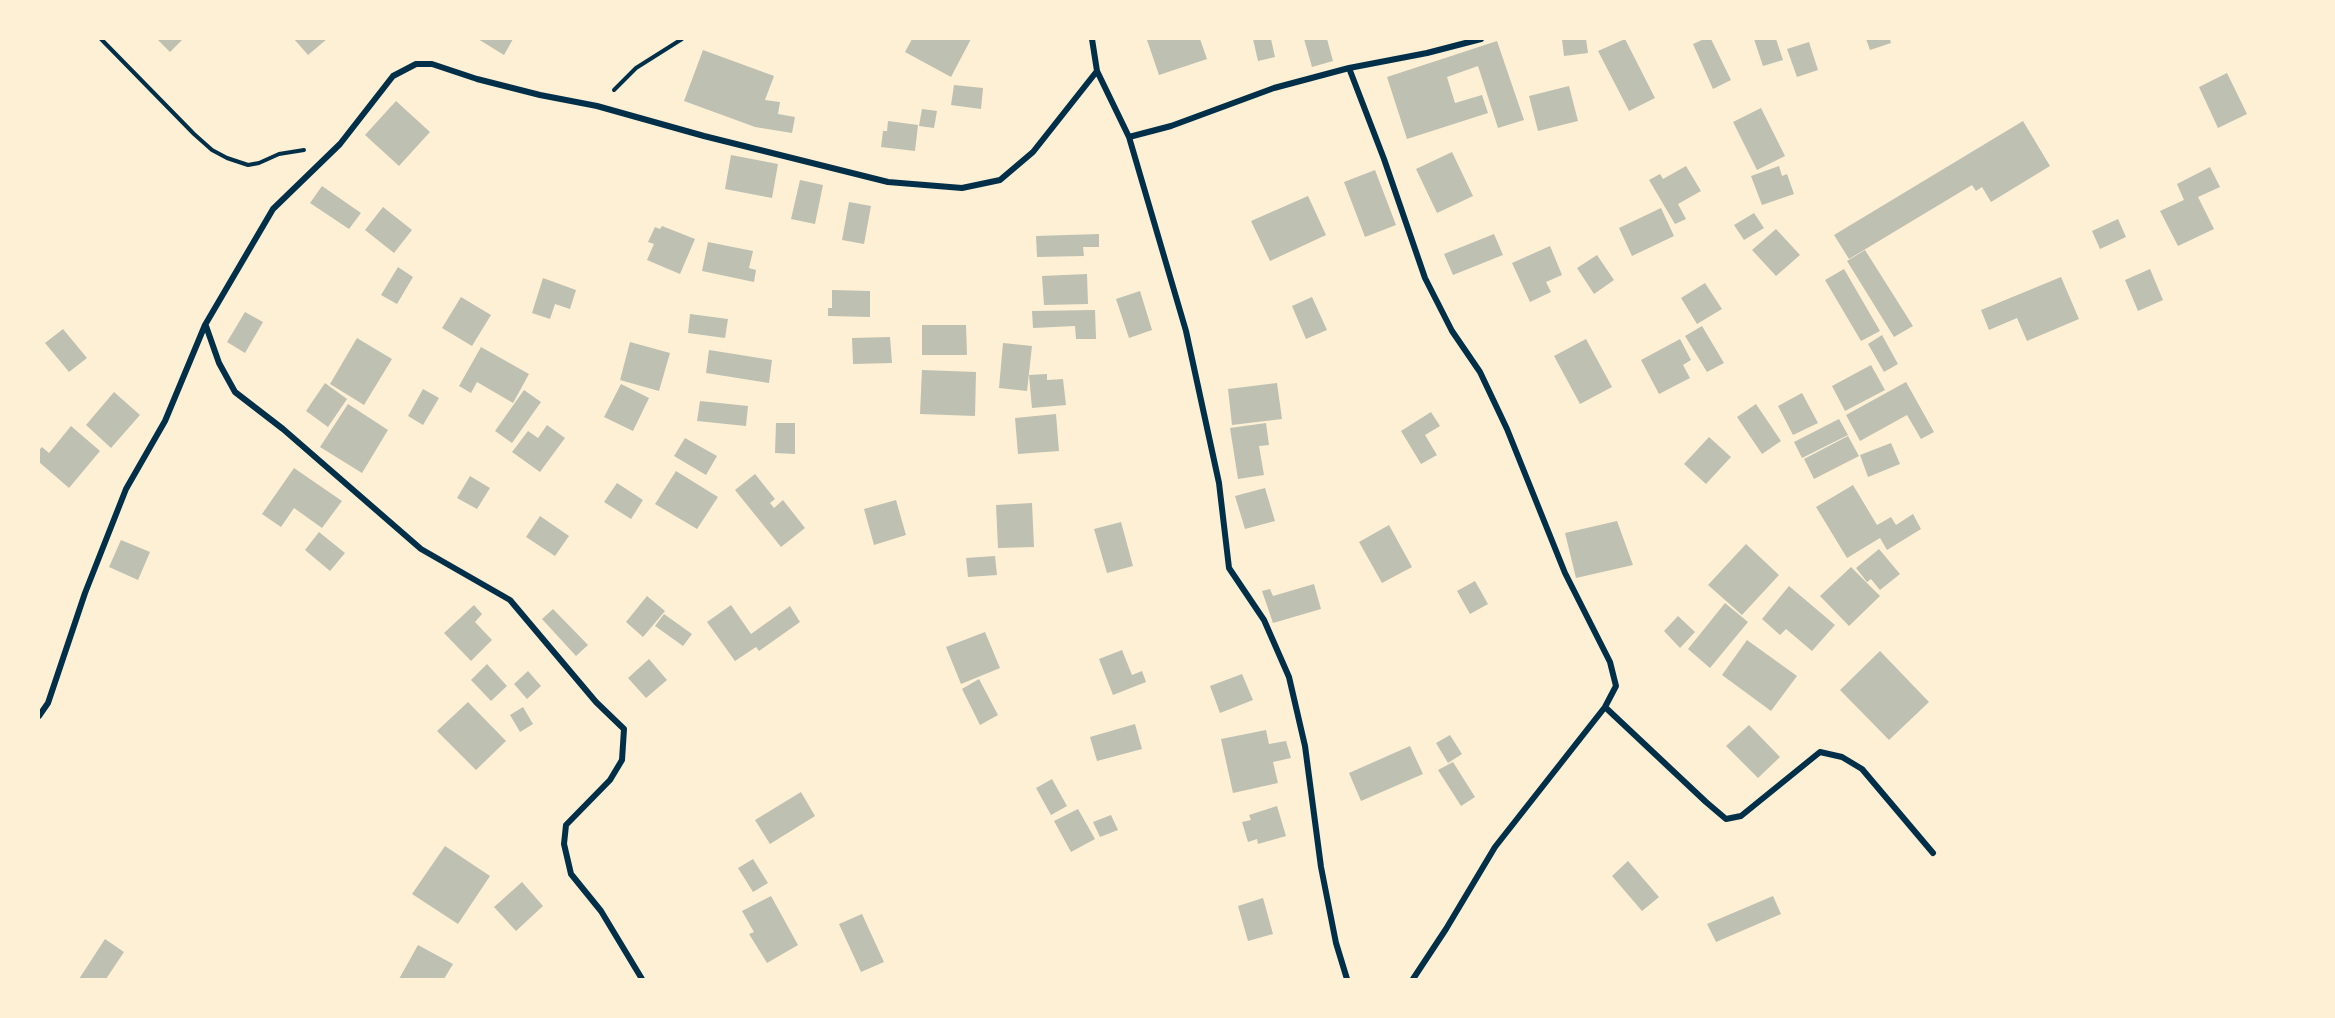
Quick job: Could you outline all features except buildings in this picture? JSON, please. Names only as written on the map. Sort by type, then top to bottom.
[{"type":"street","points":[[1092,39],[1097,71],[1129,137],[1185,331],[1219,483],[1229,568],[1264,620],[1288,677],[1305,746],[1321,867],[1336,943],[1347,979]]},
{"type":"street","points":[[1129,137],[1171,126],[1274,88],[1349,68],[1427,53],[1480,39]]},
{"type":"street","points":[[39,716],[48,703],[85,592],[126,489],[165,421],[205,325],[273,208],[340,144],[393,76],[416,64],[432,64],[477,79],[597,106],[716,139],[888,182],[962,188],[1000,180],[1033,152],[1097,71]]},
{"type":"street","points":[[1349,68],[1425,278],[1452,331],[1480,372],[1507,429],[1565,573],[1610,662],[1616,686],[1605,707],[1495,847],[1413,979]]},
{"type":"street","points":[[205,325],[219,363],[235,392],[283,429],[421,549],[510,600],[596,702],[624,729],[622,760],[610,780],[566,825],[564,844],[571,874],[601,911],[642,979]]},
{"type":"street","points":[[1605,707],[1726,819],[1741,816],[1820,752],[1842,757],[1862,769],[1933,853]]},
{"type":"path","points":[[101,39],[194,134],[212,150],[227,158],[248,165],[279,154],[340,144]]},
{"type":"path","points":[[597,106],[636,68],[682,39]]}]
